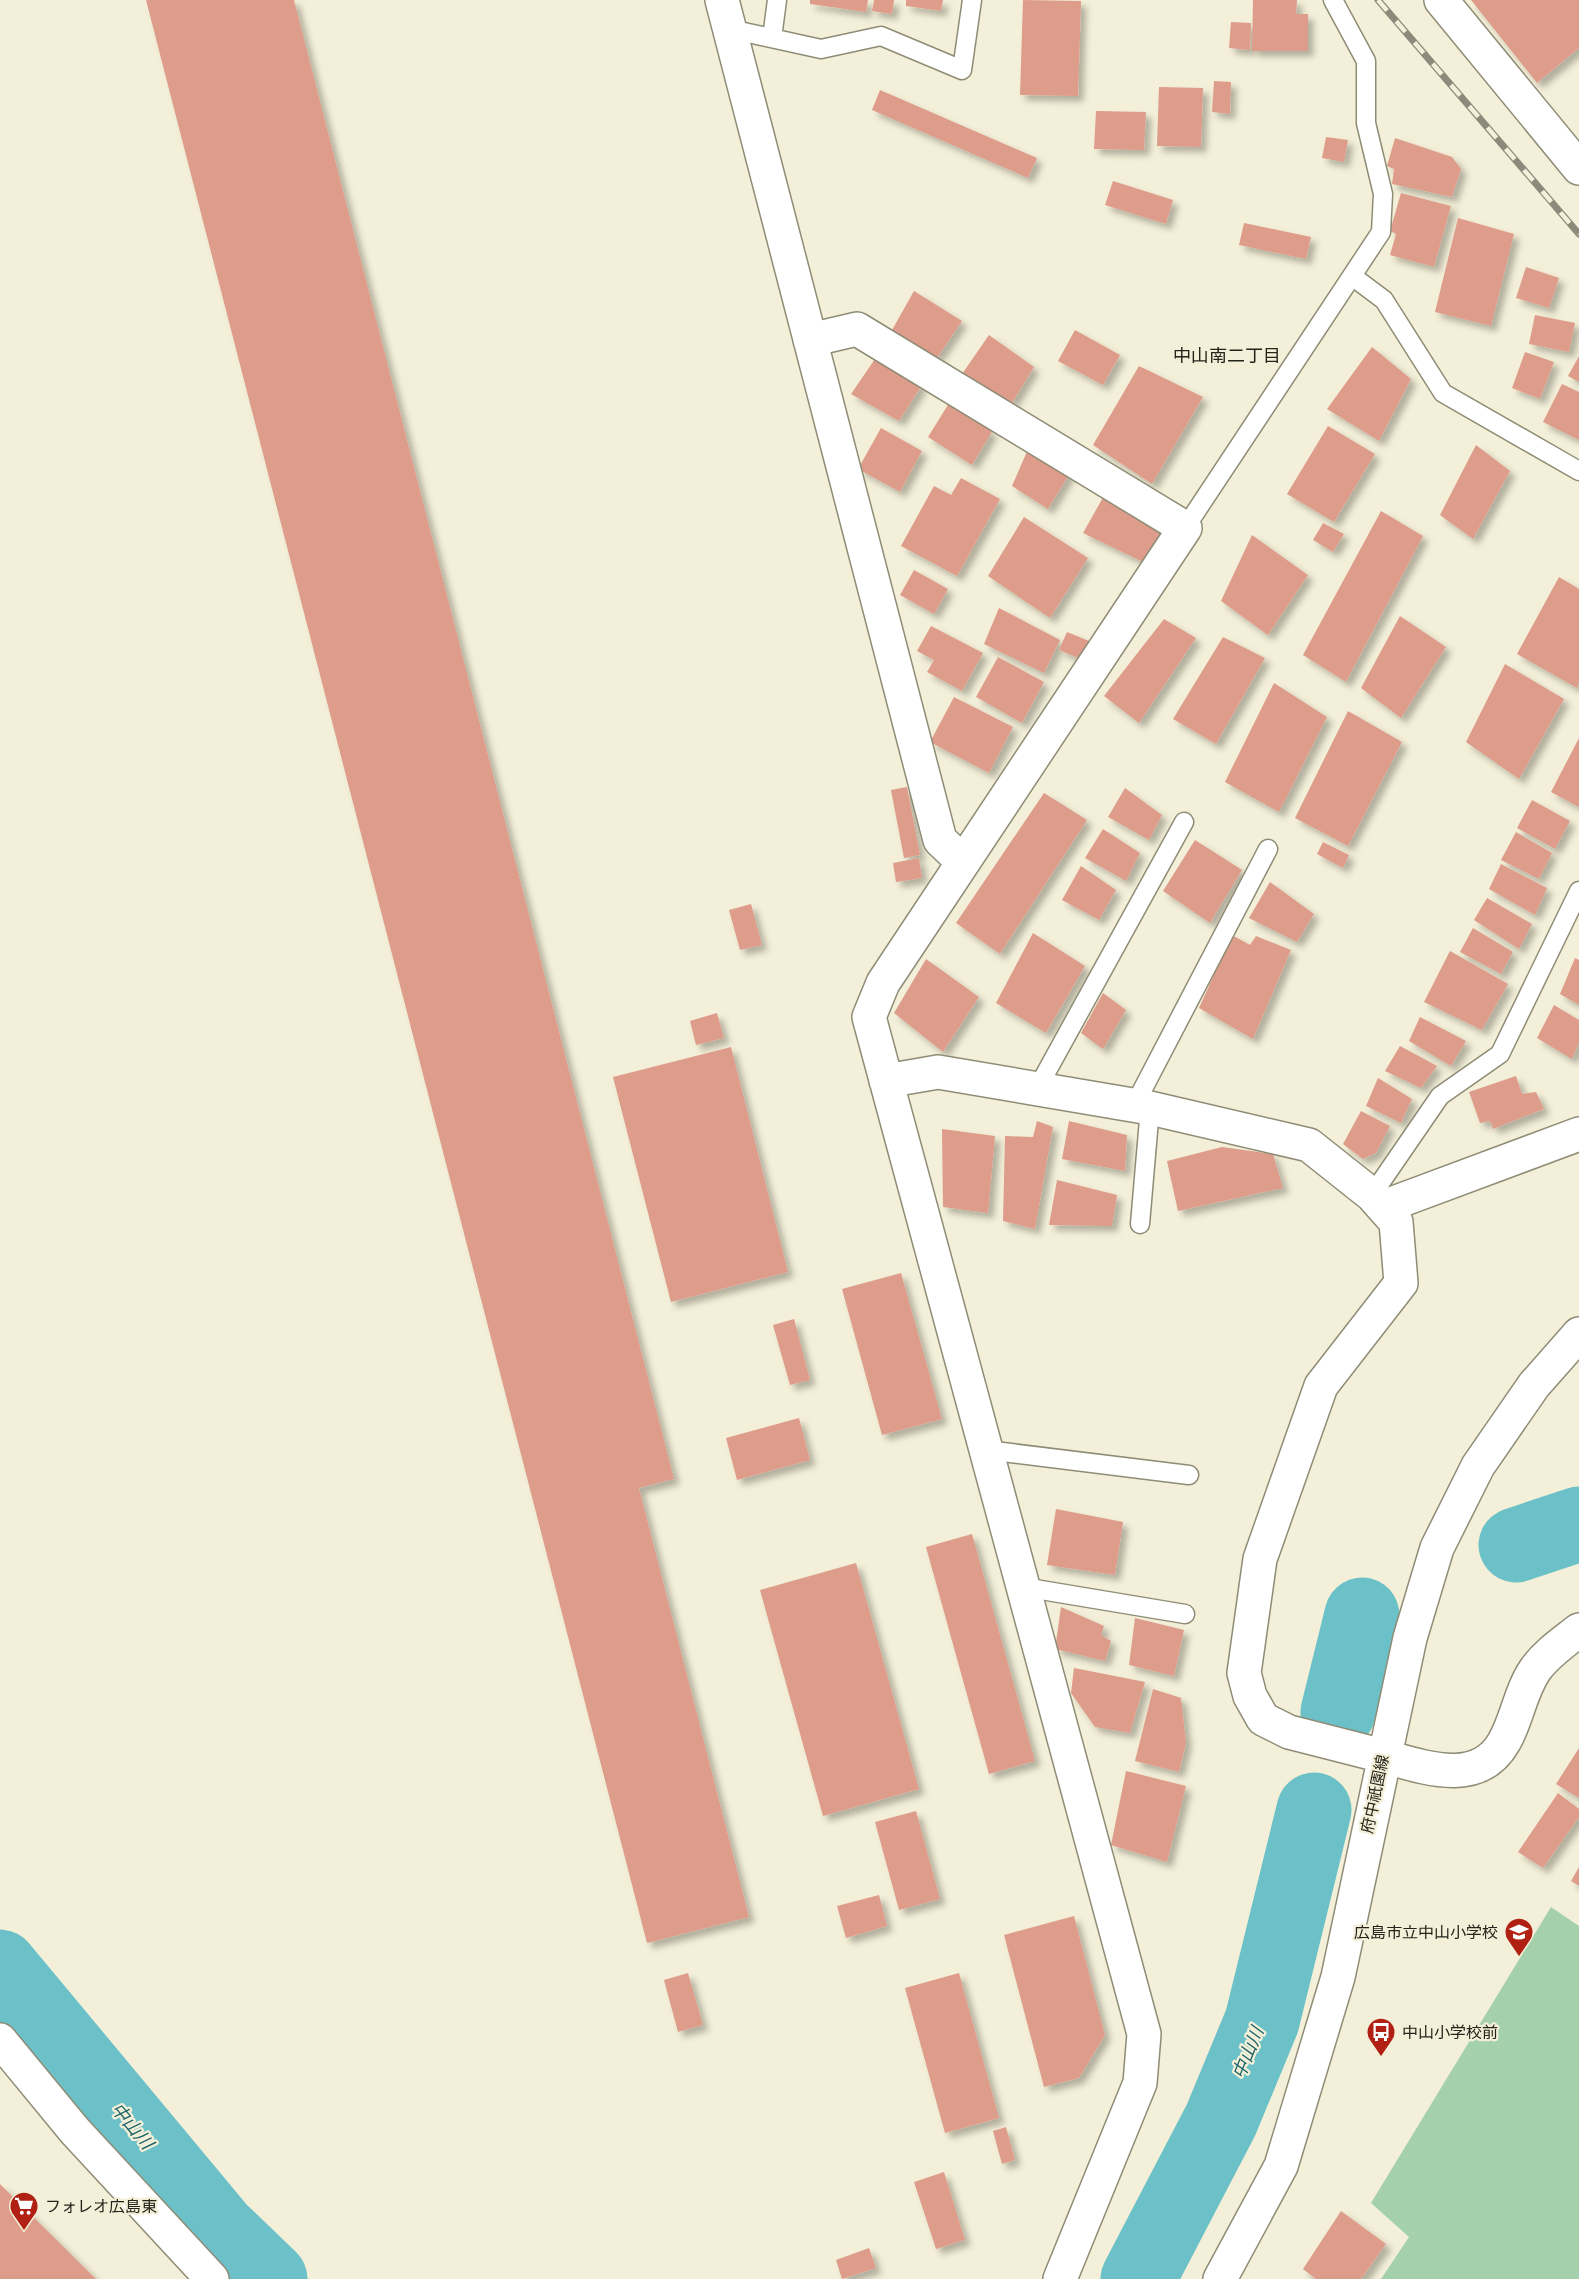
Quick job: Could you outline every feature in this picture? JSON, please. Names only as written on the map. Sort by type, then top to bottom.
[{"type":"street","points":[[1441,0],[1579,168]]},
{"type":"street","points":[[726,15],[940,840],[963,862]]},
{"type":"street","points":[[810,340],[857,328],[1185,528],[883,983],[869,1017],[1144,2034],[1140,2083],[1059,2279]]},
{"type":"street","points":[[886,1081],[938,1072],[1142,1107],[1309,1145],[1378,1201],[1396,1222],[1401,1283],[1321,1386],[1260,1560],[1244,1672],[1250,1696],[1263,1719],[1289,1732],[1428,1768],[1458,1772],[1476,1767],[1492,1758],[1504,1742],[1535,1670],[1579,1630]]},
{"type":"street","points":[[1378,1201],[1579,1134]]},
{"type":"street","name":"府中祇園線","points":[[1220,2279],[1281,2166],[1338,1977],[1383,1756],[1410,1638],[1437,1548],[1478,1466],[1534,1385],[1579,1334]]},
{"type":"street","points":[[0,2040],[75,2131],[212,2279]]},
{"type":"lane","points":[[772,38],[777,0]]},
{"type":"lane","points":[[726,15],[772,38],[821,49],[881,36],[962,70],[972,0]]},
{"type":"lane","points":[[1185,528],[1381,232],[1383,194],[1366,123],[1366,61],[1333,0]]},
{"type":"lane","points":[[1352,276],[1384,300],[1443,393],[1579,471]]},
{"type":"lane","points":[[1036,1089],[1184,822]]},
{"type":"lane","points":[[1140,1224],[1142,1107],[1268,849]]},
{"type":"lane","points":[[1378,1201],[1440,1096],[1500,1054],[1579,891]]},
{"type":"lane","points":[[986,1450],[1189,1475]]},
{"type":"lane","points":[[1023,1587],[1185,1614]]},
{"type":"green space","name":"広島市立中山小学校","points":[[1551,1907],[1579,1926],[1579,2279],[1381,2279],[1409,2237],[1371,2203]]},
{"type":"building","points":[[146,0],[294,0],[674,1479],[639,1488],[749,1917],[647,1943]]},
{"type":"building","points":[[810,0],[868,0],[866,12],[810,4]]},
{"type":"building","points":[[874,0],[894,0],[892,14],[872,11]]},
{"type":"building","points":[[906,0],[943,0],[941,11],[906,6]]},
{"type":"building","points":[[1023,0],[1081,1],[1078,96],[1020,95]]},
{"type":"building","points":[[1253,0],[1297,0],[1296,14],[1308,14],[1308,51],[1252,51]]},
{"type":"building","points":[[1471,0],[1579,0],[1579,48],[1537,83]]},
{"type":"building","points":[[1231,22],[1251,23],[1250,50],[1229,48]]},
{"type":"building","points":[[1214,81],[1231,82],[1230,114],[1212,112]]},
{"type":"building","points":[[1159,87],[1203,88],[1201,147],[1157,146]]},
{"type":"building","points":[[880,90],[1037,158],[1028,178],[872,110]]},
{"type":"building","points":[[1096,111],[1146,112],[1144,150],[1094,149]]},
{"type":"building","points":[[1326,137],[1348,140],[1344,162],[1322,158]]},
{"type":"building","points":[[1395,138],[1452,157],[1461,169],[1452,197],[1392,184],[1394,169],[1387,166]]},
{"type":"building","points":[[1113,181],[1173,200],[1166,224],[1105,205]]},
{"type":"building","points":[[1401,193],[1451,206],[1434,267],[1390,255],[1396,234],[1390,231]]},
{"type":"building","points":[[1458,218],[1514,234],[1491,326],[1435,312]]},
{"type":"building","points":[[1244,223],[1311,237],[1306,259],[1239,245]]},
{"type":"building","points":[[1526,267],[1559,278],[1549,308],[1516,298]]},
{"type":"building","points":[[914,291],[962,321],[937,358],[892,330]]},
{"type":"building","points":[[1535,315],[1575,323],[1569,352],[1529,344]]},
{"type":"building","points":[[1075,330],[1120,355],[1103,385],[1058,361]]},
{"type":"building","points":[[989,335],[1034,367],[1012,403],[962,374]]},
{"type":"building","points":[[1372,347],[1411,379],[1379,441],[1327,409]]},
{"type":"building","points":[[1525,352],[1554,362],[1540,399],[1512,388]]},
{"type":"building","points":[[877,356],[922,385],[899,421],[851,394]]},
{"type":"building","points":[[1579,356],[1579,382],[1568,376]]},
{"type":"building","points":[[1139,366],[1203,397],[1152,484],[1093,445]]},
{"type":"building","points":[[1562,384],[1579,392],[1579,440],[1543,422]]},
{"type":"building","points":[[951,400],[992,432],[972,465],[928,437]]},
{"type":"building","points":[[1328,426],[1375,454],[1334,522],[1287,494]]},
{"type":"building","points":[[881,428],[922,451],[900,492],[858,469]]},
{"type":"building","points":[[1476,445],[1510,471],[1473,539],[1440,515]]},
{"type":"building","points":[[1029,447],[1070,473],[1048,509],[1012,486]]},
{"type":"building","points":[[961,478],[1000,499],[957,576],[901,546],[934,486],[951,495]]},
{"type":"building","points":[[1105,494],[1167,523],[1145,563],[1083,533]]},
{"type":"building","points":[[1381,511],[1423,536],[1346,682],[1303,655]]},
{"type":"building","points":[[1024,517],[1088,558],[1050,618],[988,576]]},
{"type":"building","points":[[1323,523],[1344,534],[1333,552],[1313,540]]},
{"type":"building","points":[[1252,535],[1308,575],[1268,635],[1221,601]]},
{"type":"building","points":[[914,570],[948,589],[934,614],[900,595]]},
{"type":"building","points":[[1559,577],[1579,589],[1579,682],[1577,688],[1517,654]]},
{"type":"building","points":[[999,608],[1060,640],[1044,673],[984,644]]},
{"type":"building","points":[[1400,616],[1446,647],[1401,718],[1361,688]]},
{"type":"building","points":[[1164,619],[1196,638],[1139,723],[1104,696]]},
{"type":"building","points":[[931,626],[983,653],[962,691],[927,672],[934,660],[917,651]]},
{"type":"building","points":[[1067,632],[1094,643],[1086,661],[1059,650]]},
{"type":"building","points":[[1223,637],[1265,658],[1216,744],[1173,719]]},
{"type":"building","points":[[998,657],[1044,682],[1022,723],[976,697]]},
{"type":"building","points":[[1505,664],[1564,699],[1519,779],[1466,742]]},
{"type":"building","points":[[1274,683],[1327,717],[1279,812],[1225,782]]},
{"type":"building","points":[[954,697],[1013,727],[989,773],[930,742]]},
{"type":"building","points":[[1348,711],[1402,742],[1348,846],[1295,818]]},
{"type":"building","points":[[1579,738],[1579,807],[1551,792]]},
{"type":"building","points":[[907,787],[920,855],[904,858],[891,790]]},
{"type":"building","points":[[1125,788],[1162,815],[1149,840],[1108,817]]},
{"type":"building","points":[[1044,793],[1087,820],[1000,954],[956,923]]},
{"type":"building","points":[[1532,800],[1570,821],[1555,849],[1517,828]]},
{"type":"building","points":[[1103,829],[1140,853],[1126,881],[1085,858]]},
{"type":"building","points":[[1516,832],[1552,853],[1539,879],[1501,860]]},
{"type":"building","points":[[1195,840],[1242,870],[1210,923],[1163,891]]},
{"type":"building","points":[[1323,842],[1349,855],[1343,868],[1317,854]]},
{"type":"building","points":[[919,858],[922,878],[896,882],[893,863]]},
{"type":"building","points":[[1501,864],[1547,888],[1535,915],[1489,889]]},
{"type":"building","points":[[1081,866],[1116,890],[1099,920],[1062,900]]},
{"type":"building","points":[[1270,882],[1314,914],[1297,942],[1249,918]]},
{"type":"building","points":[[1487,898],[1532,924],[1519,949],[1474,920]]},
{"type":"building","points":[[751,904],[762,945],[740,950],[729,910]]},
{"type":"building","points":[[1473,928],[1513,952],[1501,974],[1460,952]]},
{"type":"building","points":[[1033,933],[1085,966],[1046,1033],[996,1003]]},
{"type":"building","points":[[1232,935],[1250,945],[1256,936],[1291,950],[1253,1039],[1199,1008]]},
{"type":"building","points":[[1450,951],[1508,984],[1482,1030],[1424,1002]]},
{"type":"building","points":[[1575,958],[1579,960],[1579,1005],[1560,994]]},
{"type":"building","points":[[926,959],[979,997],[943,1052],[894,1013]]},
{"type":"building","points":[[1103,993],[1126,1010],[1103,1049],[1081,1033]]},
{"type":"building","points":[[1554,1005],[1579,1020],[1579,1043],[1572,1059],[1537,1038]]},
{"type":"building","points":[[717,1013],[724,1038],[696,1045],[690,1021]]},
{"type":"building","points":[[1420,1017],[1466,1041],[1451,1066],[1409,1041]]},
{"type":"building","points":[[1400,1046],[1437,1066],[1421,1088],[1385,1071]]},
{"type":"building","points":[[731,1047],[788,1272],[671,1302],[613,1077]]},
{"type":"building","points":[[1516,1076],[1522,1094],[1536,1092],[1544,1109],[1493,1129],[1490,1121],[1480,1123],[1469,1092]]},
{"type":"building","points":[[1378,1078],[1412,1099],[1401,1123],[1366,1106]]},
{"type":"building","points":[[1361,1111],[1390,1126],[1376,1153],[1363,1159],[1343,1144]]},
{"type":"building","points":[[1037,1121],[1053,1127],[1035,1229],[1003,1221],[1005,1136],[1033,1137]]},
{"type":"building","points":[[1069,1121],[1127,1135],[1125,1171],[1062,1159]]},
{"type":"building","points":[[942,1129],[995,1136],[988,1213],[943,1207]]},
{"type":"building","points":[[1222,1147],[1273,1154],[1283,1188],[1178,1211],[1167,1161]]},
{"type":"building","points":[[1057,1180],[1117,1195],[1112,1226],[1049,1225]]},
{"type":"building","points":[[901,1273],[942,1419],[882,1435],[842,1289]]},
{"type":"building","points":[[794,1319],[810,1380],[790,1385],[773,1325]]},
{"type":"building","points":[[799,1418],[810,1460],[737,1480],[726,1438]]},
{"type":"building","points":[[1056,1509],[1123,1522],[1115,1575],[1047,1565]]},
{"type":"building","points":[[972,1534],[1035,1761],[989,1774],[926,1547]]},
{"type":"building","points":[[856,1563],[919,1789],[823,1816],[760,1590]]},
{"type":"building","points":[[1061,1607],[1104,1626],[1101,1635],[1111,1641],[1105,1661],[1055,1649]]},
{"type":"building","points":[[1135,1618],[1184,1630],[1174,1676],[1129,1665]]},
{"type":"building","points":[[1074,1668],[1145,1682],[1130,1733],[1095,1727],[1071,1693]]},
{"type":"building","points":[[1153,1689],[1181,1698],[1186,1743],[1179,1772],[1135,1761]]},
{"type":"building","points":[[1579,1748],[1579,1798],[1556,1784]]},
{"type":"building","points":[[1126,1771],[1186,1786],[1167,1862],[1111,1845]]},
{"type":"building","points":[[1558,1793],[1579,1809],[1579,1817],[1543,1868],[1518,1852]]},
{"type":"building","points":[[916,1811],[940,1899],[899,1910],[875,1822]]},
{"type":"building","points":[[1579,1867],[1579,1886],[1571,1881]]},
{"type":"building","points":[[879,1895],[887,1926],[846,1938],[837,1906]]},
{"type":"building","points":[[1074,1916],[1105,2035],[1079,2078],[1044,2087],[1004,1935]]},
{"type":"building","points":[[688,1973],[703,2025],[678,2032],[664,1980]]},
{"type":"building","points":[[959,1973],[999,2118],[945,2133],[905,1988]]},
{"type":"building","points":[[1006,2127],[1015,2160],[1002,2164],[993,2131]]},
{"type":"building","points":[[944,2172],[965,2240],[936,2249],[914,2182]]},
{"type":"building","name":"フォレオ広島東","points":[[0,2184],[96,2279],[0,2279]]},
{"type":"building","points":[[1341,2211],[1386,2244],[1361,2279],[1316,2279],[1303,2269]]},
{"type":"building","points":[[869,2248],[876,2268],[842,2279],[836,2260]]},
{"type":"waterway","name":"中山川","points":[[1516,1545],[1579,1524]]},
{"type":"waterway","name":"中山川","points":[[1338,1712],[1362,1615]]},
{"type":"waterway","name":"中山川","points":[[1138,2279],[1221,2120],[1262,2021],[1314,1810]]},
{"type":"waterway","name":"中山川","points":[[0,1967],[219,2230],[270,2279]]},
{"type":"railway","points":[[1378,0],[1579,234]]},
{"type":"place","name":"広島市立中山小学校","points":[[1519,1958]]},
{"type":"place","name":"中山小学校前","points":[[1381,2058]]},
{"type":"place","name":"フォレオ広島東","points":[[24,2232]]},
{"type":"district","name":"中山南二丁目","points":[[1227,356]]}]
